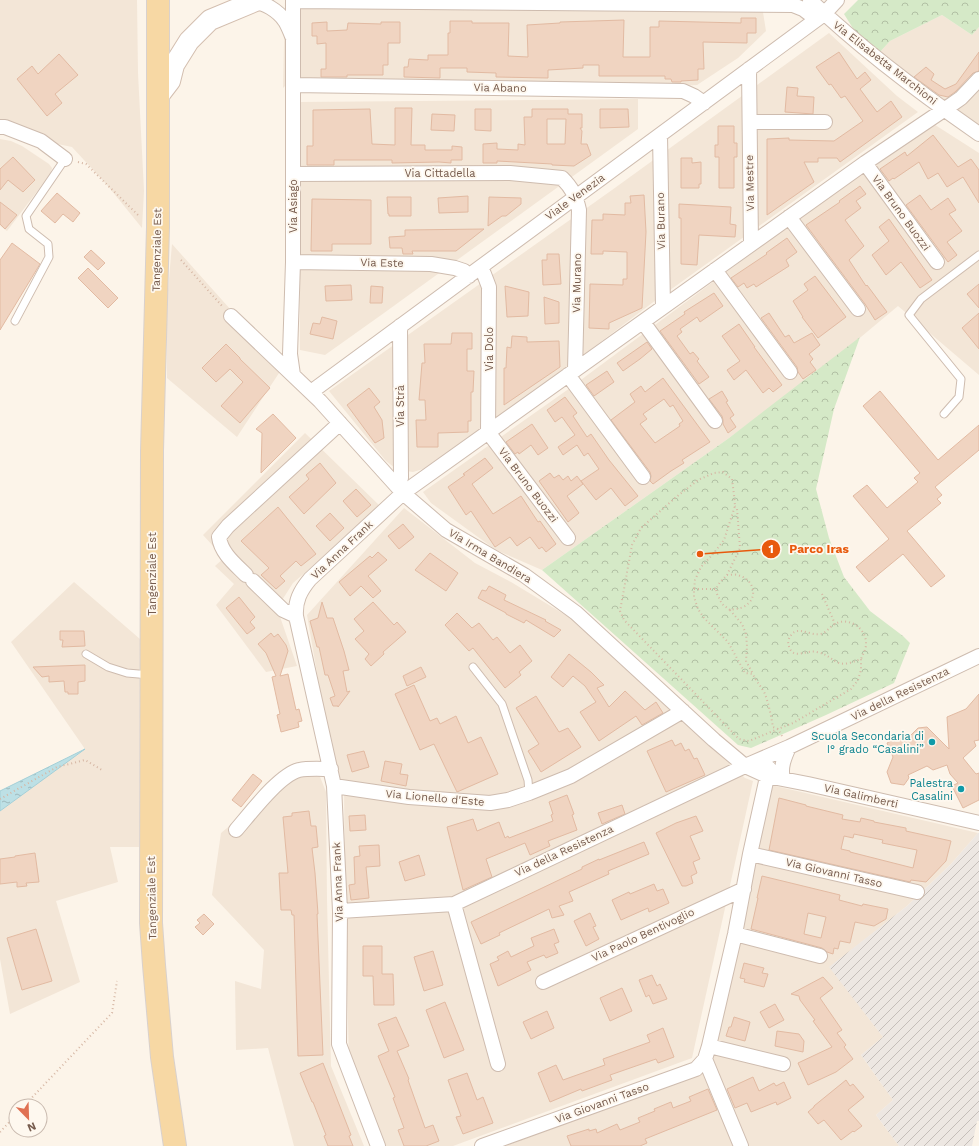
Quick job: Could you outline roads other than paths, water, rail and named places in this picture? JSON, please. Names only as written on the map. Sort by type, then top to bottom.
[{"type":"main road","name":"Tangenziale Est","points":[[158,1],[158,228],[152,451],[152,930],[162,1057],[175,1146]]},
{"type":"street","name":"Via Elisabetta Marchioni","points":[[810,0],[824,14],[871,54],[944,110],[979,134]]},
{"type":"street","name":"Viale Venezia","points":[[311,392],[824,14],[837,0]]},
{"type":"street","points":[[157,98],[170,81],[174,65],[189,41],[210,20],[254,1]]},
{"type":"street","name":"Via Asiago","points":[[254,1],[265,4],[277,11],[285,21],[293,37]]},
{"type":"street","name":"Via Asiago","points":[[293,375],[290,354],[293,262],[293,1],[795,2]]},
{"type":"street","points":[[795,2],[811,16],[824,14]]},
{"type":"street","name":"Via Mestre","points":[[749,69],[751,244]]},
{"type":"street","name":"Via Bruno Buozzi","points":[[400,489],[488,432],[865,163],[961,98],[979,79]]},
{"type":"street","name":"Via Abano","points":[[293,85],[683,91],[704,103]]},
{"type":"street","points":[[750,122],[825,122]]},
{"type":"street","points":[[0,127],[5,127],[41,141],[65,159]]},
{"type":"street","name":"Via Burano","points":[[660,135],[663,307]]},
{"type":"street","name":"Via Bruno Buozzi","points":[[865,163],[937,262]]},
{"type":"street","name":"Via Cittadella","points":[[293,174],[510,173],[562,178],[569,185],[576,197]]},
{"type":"street","name":"Via Murano","points":[[572,372],[579,210],[576,197]]},
{"type":"street","points":[[789,217],[858,309]]},
{"type":"street","name":"Via Este","points":[[293,262],[431,264],[474,272]]},
{"type":"street","points":[[715,270],[790,372]]},
{"type":"street","name":"Via Dolo","points":[[474,272],[484,274],[489,287],[488,432]]},
{"type":"street","name":"Via Irma Bandiera","points":[[231,316],[311,392],[400,489],[446,530],[524,575],[576,613],[714,740],[745,766]]},
{"type":"street","points":[[643,322],[715,421]]},
{"type":"street","name":"Via Strà","points":[[400,326],[400,489]]},
{"type":"street","points":[[572,372],[643,477]]},
{"type":"street","points":[[296,616],[283,610],[228,557],[219,543],[219,537],[228,526],[340,423]]},
{"type":"street","name":"Via Bruno Buozzi","points":[[488,432],[568,538]]},
{"type":"street","name":"Via Anna Frank","points":[[378,1146],[339,1044],[340,911],[334,786],[295,607],[301,590],[400,489]]},
{"type":"street","name":"Via della Resistenza","points":[[340,911],[454,904],[745,766],[784,750],[979,656]]},
{"type":"street","name":"Via Lionello d'Este","points":[[334,786],[409,797],[490,803],[508,800],[571,776],[683,711]]},
{"type":"street","points":[[741,1146],[705,1059],[736,934],[750,854],[770,764],[784,750]]},
{"type":"street","points":[[783,779],[782,765],[784,750]]},
{"type":"street","name":"Via Galimberti","points":[[745,766],[767,776],[979,823]]},
{"type":"street","points":[[236,830],[275,786],[285,777],[299,770],[331,769]]},
{"type":"street","name":"Via Giovanni Tasso","points":[[750,854],[917,892]]},
{"type":"street","name":"Via Paolo Bentivoglio","points":[[543,982],[744,889]]},
{"type":"street","points":[[454,904],[498,1064]]},
{"type":"street","points":[[736,934],[820,956]]},
{"type":"street","points":[[709,1046],[783,1064]]},
{"type":"street","name":"Via Giovanni Tasso","points":[[482,1146],[696,1069],[705,1059]]},
{"type":"lane","points":[[16,321],[49,257],[48,244],[28,229],[26,216],[65,159]]},
{"type":"lane","points":[[944,414],[959,397],[961,379],[909,315],[921,299],[979,256]]},
{"type":"lane","points":[[86,654],[108,667],[127,672],[152,675]]},
{"type":"lane","points":[[473,667],[502,704],[528,780],[529,793]]},
{"type":"water","points":[[85,749],[0,811],[0,791]]},
{"type":"place","name":"Parco Iras","points":[[700,554]]},
{"type":"place","name":"Scuola Secondaria di I° grado “Casalini”","points":[[932,742]]},
{"type":"place","name":"Palestra Casalini","points":[[961,789]]}]
